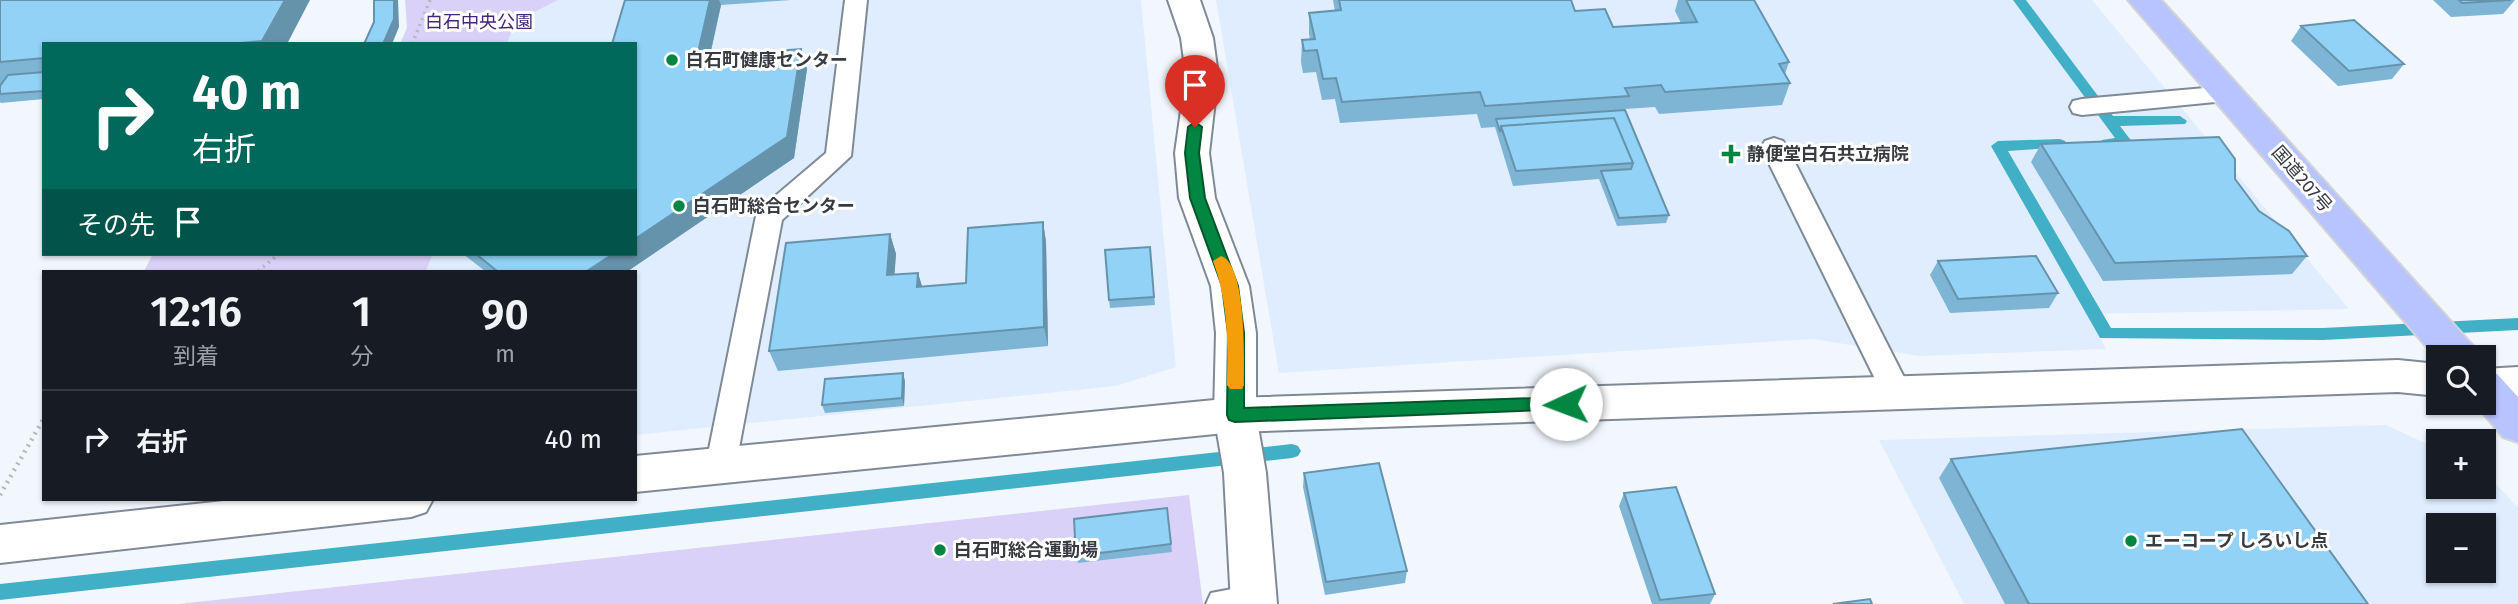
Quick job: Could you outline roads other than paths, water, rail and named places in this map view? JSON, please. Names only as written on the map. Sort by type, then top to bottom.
[{"type":"highway","name":"国道207号","points":[[2144,0],[2410,302],[2439,345]]},
{"type":"highway","points":[[2496,400],[2518,425]]},
{"type":"street","points":[[1184,0],[1197,38],[1202,75],[1192,153],[1197,198],[1230,286],[1235,321],[1244,603]]},
{"type":"street","points":[[637,474],[721,464],[1240,441],[1897,393],[2398,376],[2426,369]]},
{"type":"street","points":[[2496,384],[2518,383]]},
{"type":"street","points":[[0,544],[393,501]]},
{"type":"lane","points":[[721,464],[769,216],[838,156],[856,0]]},
{"type":"lane","points":[[2082,107],[2227,94]]},
{"type":"lane","points":[[1774,147],[1897,393]]},
{"type":"waterway","points":[[2019,0],[2110,121]]},
{"type":"waterway","points":[[2107,143],[2126,143],[2110,121]]},
{"type":"waterway","points":[[2110,121],[2180,121]]},
{"type":"waterway","points":[[2060,144],[1998,146],[2106,334],[2323,334],[2518,324]]},
{"type":"waterway","points":[[0,592],[1292,451]]},
{"type":"place","name":"白石町健康センター","points":[[672,60]]},
{"type":"place","name":"静便堂白石共立病院","points":[[1731,154]]},
{"type":"place","name":"白石町総合センター","points":[[679,206]]},
{"type":"place","name":"エーコープ しろいし点","points":[[2131,541]]},
{"type":"place","name":"白石町総合運動場","points":[[940,550]]},
{"type":"park label","name":"白石中央公園","points":[[479,22]]}]
